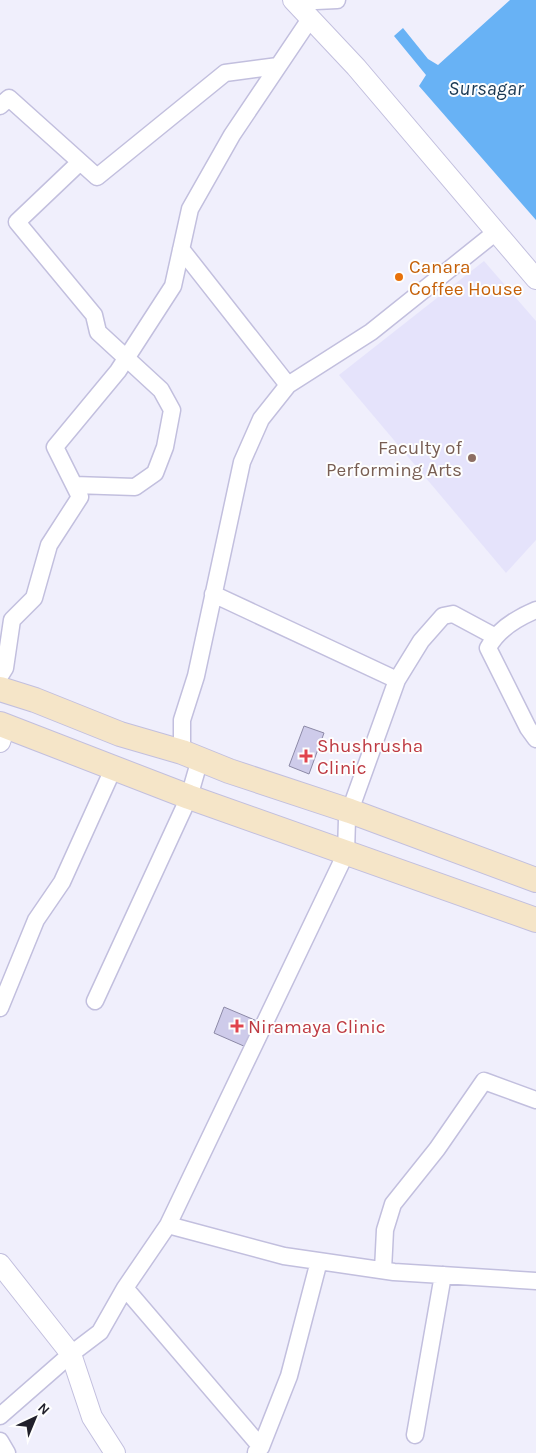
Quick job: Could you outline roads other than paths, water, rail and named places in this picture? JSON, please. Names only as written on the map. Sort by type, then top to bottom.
[{"type":"main road","points":[[0,689],[35,700],[120,734],[191,755],[350,811],[536,880]]},
{"type":"main road","points":[[35,700],[6,731],[114,767],[189,797],[536,920]]},
{"type":"street","points":[[294,1],[337,0]]},
{"type":"street","points":[[294,1],[356,67],[536,279]]},
{"type":"street","points":[[0,676],[5,668],[12,620],[34,598],[49,544],[80,498],[55,447],[126,359],[173,286],[190,209],[232,135],[310,18]]},
{"type":"street","points":[[0,106],[9,98],[79,163],[97,177],[225,73],[278,66]]},
{"type":"street","points":[[74,485],[135,487],[154,473],[165,448],[172,410],[161,390],[98,332],[94,315],[17,222],[79,163]]},
{"type":"street","points":[[95,1001],[189,797],[191,755],[182,720],[196,676],[242,462],[261,419],[288,385],[371,332],[496,232]]},
{"type":"street","points":[[181,249],[288,385]]},
{"type":"street","points":[[214,594],[397,680]]},
{"type":"street","points":[[536,610],[523,616],[494,636],[488,648],[528,728],[536,740]]},
{"type":"street","points":[[0,1416],[71,1354],[100,1332],[125,1288],[168,1225],[346,853],[347,819],[397,680],[421,641],[443,616],[453,614],[494,636]]},
{"type":"street","points":[[0,1008],[36,920],[62,882],[114,767]]},
{"type":"street","points":[[383,1270],[385,1230],[393,1204],[437,1149],[484,1081],[536,1100]]},
{"type":"street","points":[[168,1225],[284,1256],[383,1270],[536,1281]]},
{"type":"street","points":[[125,1288],[258,1450],[288,1376],[318,1261]]},
{"type":"street","points":[[0,1264],[71,1354],[92,1417],[115,1453]]},
{"type":"street","points":[[415,1435],[443,1275]]},
{"type":"street","points":[[0,1441],[6,1453]]},
{"type":"water","name":"Sursagar","points":[[510,0],[536,0],[536,220],[419,86],[426,75],[394,36],[403,28],[428,59],[438,65]]},
{"type":"place","name":"Canara Coffee House","points":[[399,277]]},
{"type":"place","name":"Faculty of Performing Arts","points":[[472,458]]},
{"type":"place","name":"Shushrusha Clinic","points":[[306,756]]},
{"type":"place","name":"Niramaya Clinic","points":[[237,1026]]}]
